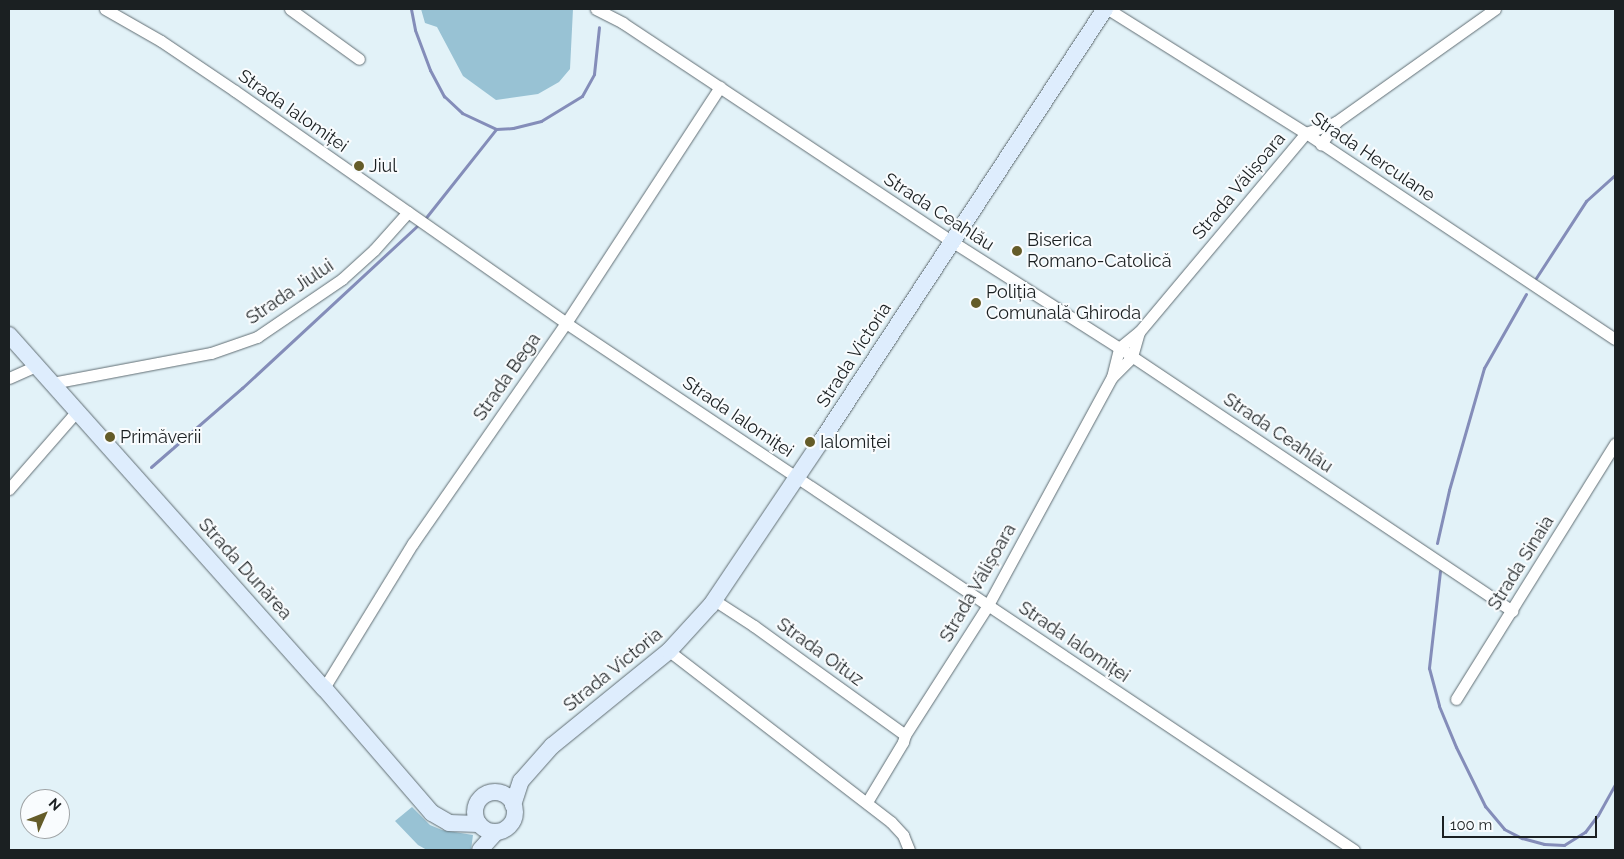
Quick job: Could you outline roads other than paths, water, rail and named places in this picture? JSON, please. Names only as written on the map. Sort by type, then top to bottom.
[{"type":"street","name":"Strada Ialomiței","points":[[105,9],[161,41],[566,323],[1354,850]]},
{"type":"street","points":[[290,9],[359,59]]},
{"type":"street","name":"Strada Ceahlău","points":[[596,9],[624,23],[953,242],[1125,352],[1512,611]]},
{"type":"street","name":"Strada Herculane","points":[[1106,9],[1314,138],[1615,339]]},
{"type":"street","name":"Strada Victoria","points":[[499,793],[521,781],[552,746],[669,651],[700,619],[797,478],[1106,9]]},
{"type":"street","name":"Strada Vălișoara","points":[[867,802],[903,742],[905,735],[988,606],[1125,352],[1139,332],[1314,138],[1495,9]]},
{"type":"street","name":"Strada Bega","points":[[324,688],[413,543],[566,323],[720,87]]},
{"type":"street","name":"Strada Vălișoara","points":[[1314,138],[1336,122]]},
{"type":"street","name":"Strada Jiului","points":[[52,384],[211,353],[257,337],[342,279],[412,215]]},
{"type":"street","name":"Strada Dunărea","points":[[9,335],[324,688],[432,813],[443,821],[454,824],[483,823]]},
{"type":"street","points":[[9,378],[36,366]]},
{"type":"street","points":[[9,489],[76,411]]},
{"type":"street","name":"Strada Sinaia","points":[[1456,699],[1615,444]]},
{"type":"street","name":"Strada Oituz","points":[[714,600],[754,626],[905,735]]},
{"type":"street","points":[[669,651],[867,802],[891,822],[902,835],[910,850]]},
{"type":"street","name":"Strada Victoria","points":[[513,805],[521,781]]},
{"type":"street","points":[[479,850],[483,823],[478,803],[487,794],[499,793],[509,798],[513,805],[514,816],[510,825],[483,823]]},
{"type":"waterway","points":[[411,9],[415,30],[430,70],[444,96],[462,113],[496,129],[513,128],[541,121],[582,96],[594,74],[599,27]]},
{"type":"waterway","points":[[424,220],[496,129]]},
{"type":"waterway","points":[[1536,278],[1586,201],[1615,175]]},
{"type":"waterway","points":[[151,467],[242,388],[419,224]]},
{"type":"waterway","points":[[1437,543],[1449,490],[1484,368],[1526,294]]},
{"type":"waterway","points":[[1440,571],[1429,668],[1439,706],[1456,747],[1485,806],[1504,829],[1522,838],[1544,844],[1564,845],[1585,832],[1598,815],[1615,784]]},
{"type":"place","name":"Jiul","points":[[359,166]]},
{"type":"place","name":"Biserica Romano-Catolică","points":[[1017,251]]},
{"type":"place","name":"Poliția Comunală Ghiroda","points":[[976,303]]},
{"type":"place","name":"Primăverii","points":[[110,437]]},
{"type":"place","name":"Ialomiței","points":[[810,442]]}]
